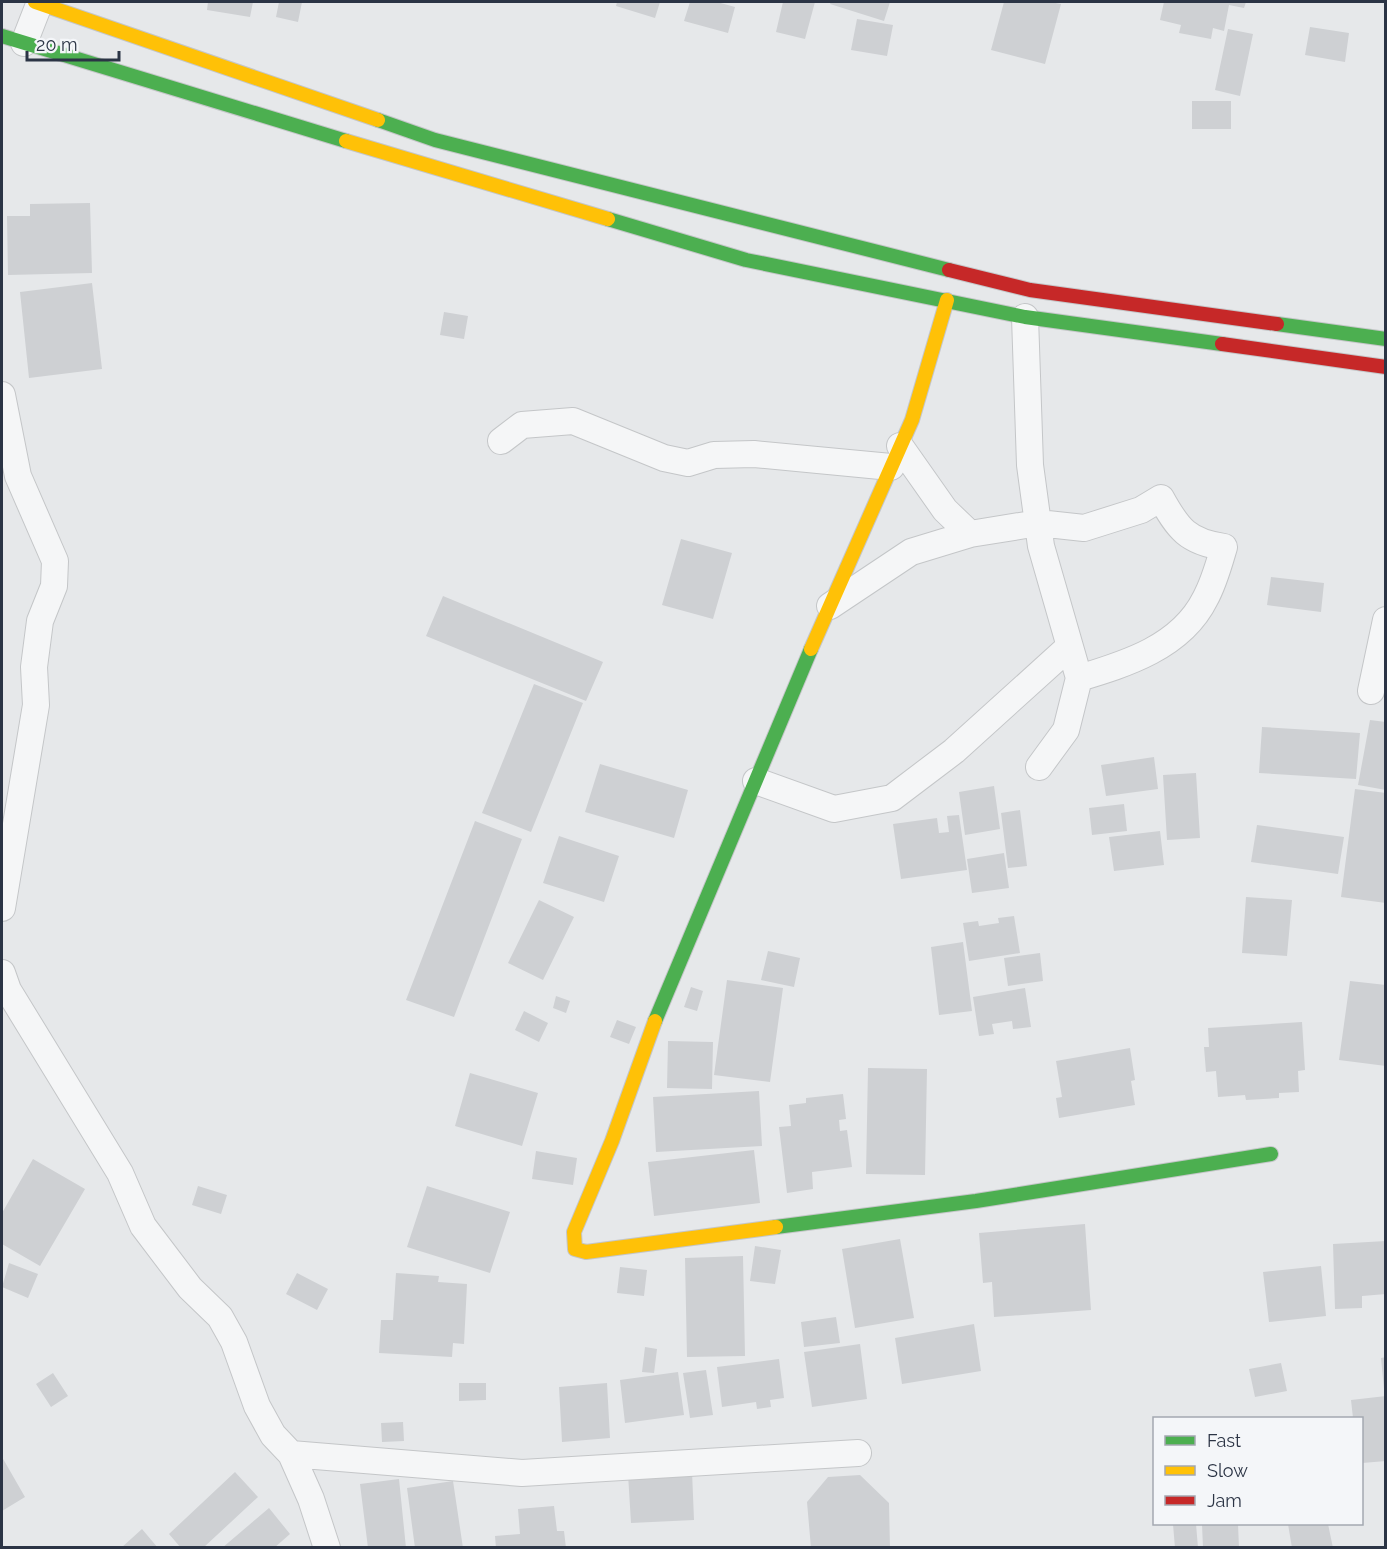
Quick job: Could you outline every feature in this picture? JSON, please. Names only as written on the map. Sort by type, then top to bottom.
[{"type":"main road","points":[[38,2],[435,140],[780,228],[1029,290],[1386,339]]},
{"type":"main road","points":[[13,40],[746,260],[1025,317],[1386,367]]},
{"type":"main road","points":[[946,300],[931,361],[912,420],[830,606],[664,997],[612,1141],[574,1232],[575,1249],[586,1252],[805,1225],[976,1201],[1271,1154]]},
{"type":"street","points":[[13,40],[38,2]]},
{"type":"street","points":[[1025,317],[1030,465],[1041,546],[1079,678],[1066,730],[1039,768]]},
{"type":"street","points":[[2,395],[18,476],[55,561],[54,586],[40,621],[34,667],[36,705],[2,908]]},
{"type":"street","points":[[501,441],[522,425],[573,421],[664,458],[688,463],[714,455],[896,456],[970,534]]},
{"type":"street","points":[[830,606],[911,552],[970,534],[1038,524],[1084,528],[1141,510],[1161,498],[1182,531],[1201,544],[1224,547],[1205,601],[1176,636],[1131,662],[1079,678]]},
{"type":"street","points":[[1371,691],[1386,620]]},
{"type":"street","points":[[756,781],[834,808],[892,798],[954,751],[1070,648]]},
{"type":"street","points":[[2,973],[8,990],[120,1173],[142,1226],[190,1288],[220,1317],[234,1342],[257,1406],[273,1435],[291,1454],[311,1499],[327,1548]]},
{"type":"street","points":[[291,1454],[522,1473],[858,1453]]},
{"type":"building","points":[[208,2],[253,2],[250,17],[207,10]]},
{"type":"building","points":[[279,2],[302,2],[298,22],[276,17]]},
{"type":"building","points":[[617,2],[660,2],[655,18],[616,6]]},
{"type":"building","points":[[690,2],[717,2],[735,7],[728,33],[684,21]]},
{"type":"building","points":[[783,2],[815,2],[805,39],[776,32]]},
{"type":"building","points":[[831,2],[890,2],[884,21],[830,4]]},
{"type":"building","points":[[1004,2],[1061,4],[1045,64],[991,50]]},
{"type":"building","points":[[1164,2],[1246,2],[1244,8],[1229,5],[1224,31],[1213,28],[1211,39],[1179,33],[1181,25],[1160,20]]},
{"type":"building","points":[[857,19],[893,25],[887,56],[851,50]]},
{"type":"building","points":[[1310,27],[1349,33],[1345,62],[1305,55]]},
{"type":"building","points":[[1228,29],[1253,34],[1240,96],[1215,90]]},
{"type":"building","points":[[1192,101],[1231,101],[1231,129],[1192,129]]},
{"type":"building","points":[[90,203],[92,273],[8,275],[7,216],[30,216],[30,204]]},
{"type":"building","points":[[92,283],[102,369],[29,378],[20,292]]},
{"type":"building","points":[[444,312],[468,316],[464,339],[440,335]]},
{"type":"building","points":[[681,539],[732,553],[713,619],[662,605]]},
{"type":"building","points":[[1271,577],[1324,583],[1321,612],[1267,605]]},
{"type":"building","points":[[443,596],[603,662],[586,701],[426,636]]},
{"type":"building","points":[[534,684],[583,703],[531,832],[482,813]]},
{"type":"building","points":[[1370,720],[1386,722],[1386,790],[1358,785]]},
{"type":"building","points":[[1262,727],[1360,733],[1356,779],[1259,773]]},
{"type":"building","points":[[1154,757],[1158,789],[1106,796],[1101,765]]},
{"type":"building","points":[[600,764],[688,790],[674,838],[585,812]]},
{"type":"building","points":[[1196,773],[1200,838],[1167,840],[1163,775]]},
{"type":"building","points":[[994,786],[1000,829],[965,835],[959,792]]},
{"type":"building","points":[[1355,789],[1386,793],[1386,903],[1341,897]]},
{"type":"building","points":[[1124,804],[1127,831],[1092,835],[1089,808]]},
{"type":"building","points":[[1020,810],[1027,866],[1008,868],[1001,813]]},
{"type":"building","points":[[959,815],[967,870],[901,879],[893,824],[937,818],[939,833],[949,832],[947,816]]},
{"type":"building","points":[[475,821],[522,839],[454,1017],[406,1000]]},
{"type":"building","points":[[1257,825],[1344,837],[1338,874],[1251,862]]},
{"type":"building","points":[[1160,831],[1164,865],[1114,871],[1109,837]]},
{"type":"building","points":[[559,836],[619,856],[604,902],[543,883]]},
{"type":"building","points":[[1004,853],[1009,888],[972,893],[967,859]]},
{"type":"building","points":[[1246,897],[1292,900],[1287,956],[1242,953]]},
{"type":"building","points":[[539,900],[574,917],[543,980],[508,963]]},
{"type":"building","points":[[1014,916],[1020,953],[969,961],[963,923],[978,921],[979,926],[999,923],[998,918]]},
{"type":"building","points":[[963,942],[972,1011],[939,1015],[931,947]]},
{"type":"building","points":[[768,951],[800,958],[794,987],[761,980]]},
{"type":"building","points":[[1040,953],[1043,981],[1008,986],[1004,958]]},
{"type":"building","points":[[727,980],[783,988],[770,1082],[714,1075]]},
{"type":"building","points":[[1350,981],[1386,985],[1386,1066],[1339,1060]]},
{"type":"building","points":[[691,987],[703,991],[697,1011],[684,1007]]},
{"type":"building","points":[[1025,988],[1031,1027],[1013,1029],[1012,1021],[992,1024],[994,1034],[979,1036],[973,997]]},
{"type":"building","points":[[556,996],[570,1001],[566,1013],[553,1008]]},
{"type":"building","points":[[524,1011],[548,1023],[539,1042],[515,1030]]},
{"type":"building","points":[[617,1020],[636,1027],[629,1044],[610,1037]]},
{"type":"building","points":[[1302,1022],[1305,1070],[1298,1071],[1299,1092],[1279,1093],[1279,1098],[1246,1100],[1245,1095],[1218,1097],[1216,1071],[1206,1072],[1204,1047],[1209,1047],[1208,1028]]},
{"type":"building","points":[[668,1041],[713,1042],[712,1089],[667,1088]]},
{"type":"building","points":[[1130,1048],[1135,1080],[1131,1081],[1135,1105],[1059,1118],[1056,1098],[1062,1097],[1056,1061]]},
{"type":"building","points":[[868,1068],[927,1069],[925,1175],[866,1174]]},
{"type":"building","points":[[470,1073],[538,1093],[522,1146],[455,1126]]},
{"type":"building","points":[[759,1091],[762,1146],[656,1152],[653,1097]]},
{"type":"building","points":[[843,1094],[846,1119],[839,1120],[840,1131],[847,1130],[852,1167],[812,1172],[813,1189],[787,1193],[779,1127],[791,1126],[789,1105],[806,1103],[806,1098]]},
{"type":"building","points":[[754,1150],[760,1203],[654,1216],[648,1162]]},
{"type":"building","points":[[536,1151],[577,1158],[573,1185],[532,1179]]},
{"type":"building","points":[[33,1159],[85,1189],[40,1266],[2,1244],[2,1213]]},
{"type":"building","points":[[198,1186],[227,1195],[221,1214],[192,1205]]},
{"type":"building","points":[[427,1186],[510,1212],[490,1273],[407,1247]]},
{"type":"building","points":[[1085,1224],[1091,1310],[994,1317],[992,1282],[983,1283],[979,1233]]},
{"type":"building","points":[[900,1239],[914,1318],[855,1328],[842,1249]]},
{"type":"building","points":[[1386,1241],[1386,1294],[1362,1296],[1362,1308],[1335,1309],[1333,1244]]},
{"type":"building","points":[[755,1246],[781,1250],[775,1284],[750,1281]]},
{"type":"building","points":[[743,1256],[745,1356],[687,1357],[685,1258]]},
{"type":"building","points":[[9,1263],[38,1274],[28,1298],[2,1287]]},
{"type":"building","points":[[1321,1266],[1326,1316],[1269,1322],[1263,1272]]},
{"type":"building","points":[[620,1267],[647,1270],[644,1296],[617,1293]]},
{"type":"building","points":[[297,1273],[328,1289],[317,1310],[286,1294]]},
{"type":"building","points":[[396,1273],[439,1276],[438,1282],[467,1284],[464,1344],[453,1343],[452,1357],[379,1353],[381,1320],[393,1320]]},
{"type":"building","points":[[836,1317],[840,1343],[804,1347],[801,1322]]},
{"type":"building","points":[[974,1324],[981,1371],[902,1384],[895,1338]]},
{"type":"building","points":[[860,1344],[867,1399],[812,1407],[804,1352]]},
{"type":"building","points":[[645,1347],[657,1349],[654,1373],[642,1372]]},
{"type":"building","points":[[1386,1357],[1386,1389],[1384,1389],[1381,1358]]},
{"type":"building","points":[[779,1359],[784,1398],[770,1400],[771,1407],[757,1409],[756,1402],[722,1407],[717,1367]]},
{"type":"building","points":[[1281,1363],[1287,1391],[1255,1397],[1249,1369]]},
{"type":"building","points":[[706,1370],[713,1415],[690,1418],[683,1373]]},
{"type":"building","points":[[678,1372],[684,1415],[625,1423],[620,1380]]},
{"type":"building","points":[[53,1373],[68,1396],[51,1407],[36,1384]]},
{"type":"building","points":[[459,1383],[486,1383],[486,1400],[459,1401]]},
{"type":"building","points":[[607,1383],[610,1438],[562,1442],[559,1387]]},
{"type":"building","points":[[1386,1396],[1386,1461],[1363,1463],[1363,1417],[1353,1417],[1351,1400]]},
{"type":"building","points":[[403,1422],[404,1441],[382,1442],[381,1423]]},
{"type":"building","points":[[2,1457],[25,1497],[2,1511]]},
{"type":"building","points":[[692,1471],[694,1520],[631,1523],[628,1474]]},
{"type":"building","points":[[235,1472],[258,1497],[203,1548],[181,1548],[169,1534]]},
{"type":"building","points":[[860,1475],[889,1503],[890,1548],[811,1548],[807,1502],[828,1477]]},
{"type":"building","points":[[399,1479],[406,1548],[368,1548],[360,1484]]},
{"type":"building","points":[[453,1481],[463,1548],[415,1548],[407,1488]]},
{"type":"building","points":[[554,1506],[557,1531],[564,1531],[566,1548],[496,1548],[495,1536],[520,1534],[518,1509]]},
{"type":"building","points":[[269,1508],[290,1534],[274,1548],[222,1548]]},
{"type":"building","points":[[1173,1525],[1196,1525],[1198,1548],[1175,1548]]},
{"type":"building","points":[[1202,1525],[1238,1525],[1239,1548],[1203,1548]]},
{"type":"building","points":[[1288,1525],[1328,1525],[1333,1548],[1292,1548]]},
{"type":"building","points":[[142,1529],[158,1548],[121,1548]]},
{"type":"traffic: fast","points":[[2,36],[346,141]]},
{"type":"traffic: fast","points":[[378,120],[435,140],[949,270]]},
{"type":"traffic: fast","points":[[608,219],[746,260],[1025,317],[1222,344]]},
{"type":"traffic: fast","points":[[1277,324],[1386,339]]},
{"type":"traffic: fast","points":[[655,1021],[811,649]]},
{"type":"traffic: fast","points":[[776,1227],[976,1201],[1271,1154]]},
{"type":"traffic: slow","points":[[35,2],[378,120]]},
{"type":"traffic: slow","points":[[346,141],[608,219]]},
{"type":"traffic: slow","points":[[811,649],[912,420],[947,300]]},
{"type":"traffic: slow","points":[[655,1021],[612,1141],[574,1232],[575,1249],[586,1252],[776,1227]]},
{"type":"traffic: jam","points":[[949,270],[1030,290],[1277,324]]},
{"type":"traffic: jam","points":[[1222,344],[1386,367]]}]
